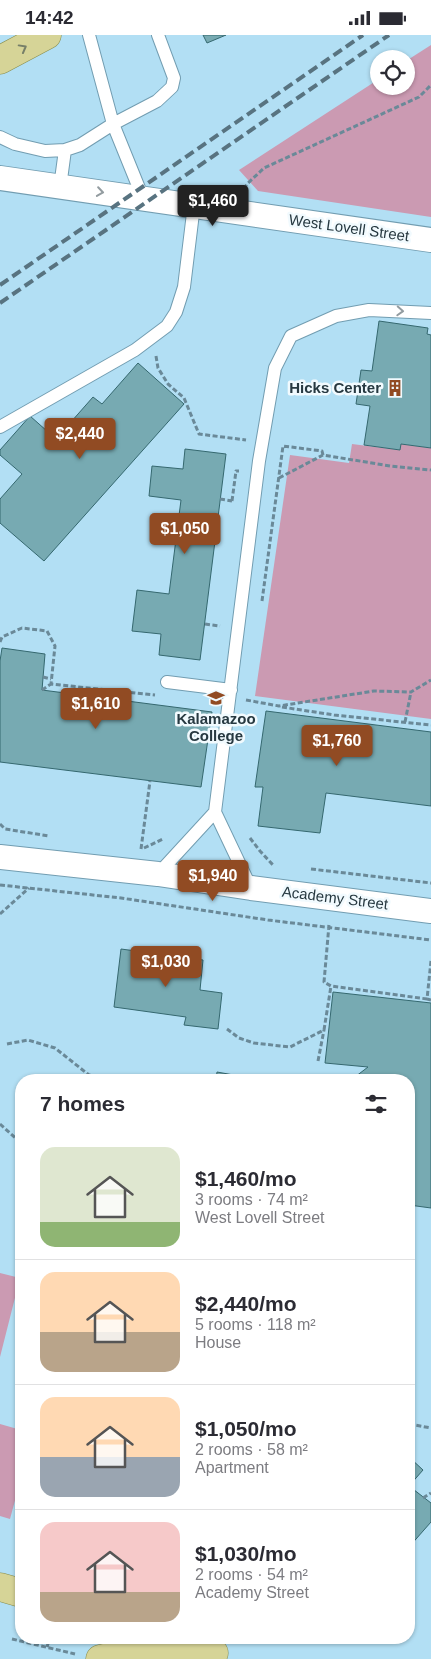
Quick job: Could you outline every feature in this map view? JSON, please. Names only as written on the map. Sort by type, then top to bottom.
[{"type":"main road","points":[[0,60],[47,35]]},
{"type":"main road","points":[[0,1587],[15,1591]]},
{"type":"main road","points":[[186,1644],[224,1656]]},
{"type":"main road","points":[[91,1657],[146,1652],[224,1656]]},
{"type":"street","name":"West Lovell Street","points":[[0,177],[431,239]]},
{"type":"street","name":"Academy Street","points":[[0,857],[158,874],[431,911]]},
{"type":"lane","points":[[90,35],[113,124],[142,198]]},
{"type":"lane","points":[[0,137],[15,145],[45,151],[64,150],[80,145],[113,124],[157,101],[172,87],[174,78],[158,35]]},
{"type":"lane","points":[[60,187],[64,150]]},
{"type":"lane","points":[[0,427],[135,349],[167,326],[176,312],[184,287],[194,205]]},
{"type":"lane","points":[[251,888],[215,812],[259,461],[276,368],[291,336],[336,316],[369,309],[431,313]]},
{"type":"lane","points":[[167,682],[230,694]]},
{"type":"lane","points":[[158,874],[215,812]]},
{"type":"path","points":[[247,184],[264,168],[419,97],[431,85]]},
{"type":"path","points":[[150,351],[156,355],[158,368],[168,384],[184,399],[199,434],[250,441]]},
{"type":"path","points":[[262,602],[283,446],[322,451],[323,455]]},
{"type":"path","points":[[279,478],[323,455],[390,466],[431,470]]},
{"type":"path","points":[[220,499],[232,501]]},
{"type":"path","points":[[205,624],[228,627]]},
{"type":"path","points":[[0,642],[2,637],[22,628],[47,631],[55,646],[51,684]]},
{"type":"path","points":[[43,677],[51,679]]},
{"type":"path","points":[[279,706],[374,691],[410,692],[431,680]]},
{"type":"path","points":[[42,690],[51,684],[164,696],[167,682]]},
{"type":"path","points":[[246,700],[248,690]]},
{"type":"path","points":[[405,722],[410,692]]},
{"type":"path","points":[[230,694],[246,700],[334,715],[431,725]]},
{"type":"path","points":[[150,781],[141,849],[165,838]]},
{"type":"path","points":[[0,829],[5,829]]},
{"type":"path","points":[[248,835],[273,865]]},
{"type":"path","points":[[0,885],[30,887],[431,940]]},
{"type":"path","points":[[0,914],[30,887]]},
{"type":"path","points":[[329,927],[324,982],[331,986],[429,999],[431,961]]},
{"type":"path","points":[[318,1061],[331,986]]},
{"type":"path","points":[[227,1029],[239,1038],[254,1043],[290,1047],[324,1030]]},
{"type":"path","points":[[7,1044],[28,1040],[55,1048],[88,1074]]},
{"type":"path","points":[[0,1124],[15,1138]]},
{"type":"path","points":[[415,1425],[431,1428]]},
{"type":"path","points":[[423,1498],[431,1493]]},
{"type":"path","points":[[34,1644],[91,1657]]},
{"type":"shaded area","points":[[431,45],[431,217],[258,191],[239,170],[370,85],[370,95],[415,95],[415,55]]},
{"type":"shaded area","points":[[352,444],[400,450],[401,444],[431,448],[431,719],[255,696],[290,455],[349,463]]},
{"type":"shaded area","points":[[0,1273],[15,1277],[15,1298],[0,1357]]},
{"type":"shaded area","points":[[0,1424],[15,1428],[15,1500],[10,1519],[0,1516]]},
{"type":"building","points":[[203,35],[226,35],[207,43]]},
{"type":"building","name":"Hicks Center","points":[[379,321],[428,328],[427,334],[431,335],[431,448],[401,444],[400,450],[364,445],[370,406],[356,404],[361,370],[372,371]]},
{"type":"building","points":[[138,363],[184,404],[44,561],[0,523],[0,499],[22,474],[0,455],[0,450],[30,416],[56,439],[93,397],[102,404]]},
{"type":"building","points":[[185,449],[226,454],[200,660],[159,655],[161,634],[132,631],[137,590],[169,594],[181,500],[149,496],[152,466],[183,469]]},
{"type":"building","points":[[2,648],[45,654],[42,690],[212,712],[201,787],[0,762],[0,661]]},
{"type":"building","points":[[266,711],[431,732],[431,806],[326,793],[320,833],[258,826],[263,787],[255,787]]},
{"type":"building","points":[[121,949],[203,960],[200,990],[222,993],[218,1029],[184,1025],[186,1017],[114,1007]]},
{"type":"building","points":[[333,992],[431,1003],[431,1208],[415,1206],[415,1074],[359,1074],[368,1067],[325,1063]]},
{"type":"building","points":[[415,1463],[423,1470],[415,1479]]},
{"type":"building","points":[[415,1491],[431,1503],[431,1522],[415,1540]]},
{"type":"railway","points":[[0,285],[363,35]]},
{"type":"railway","points":[[0,303],[389,35]]},
{"type":"place","name":"Hicks Center","points":[[395,388]]},
{"type":"place","name":"Kalamazoo College","points":[[216,698]]}]
